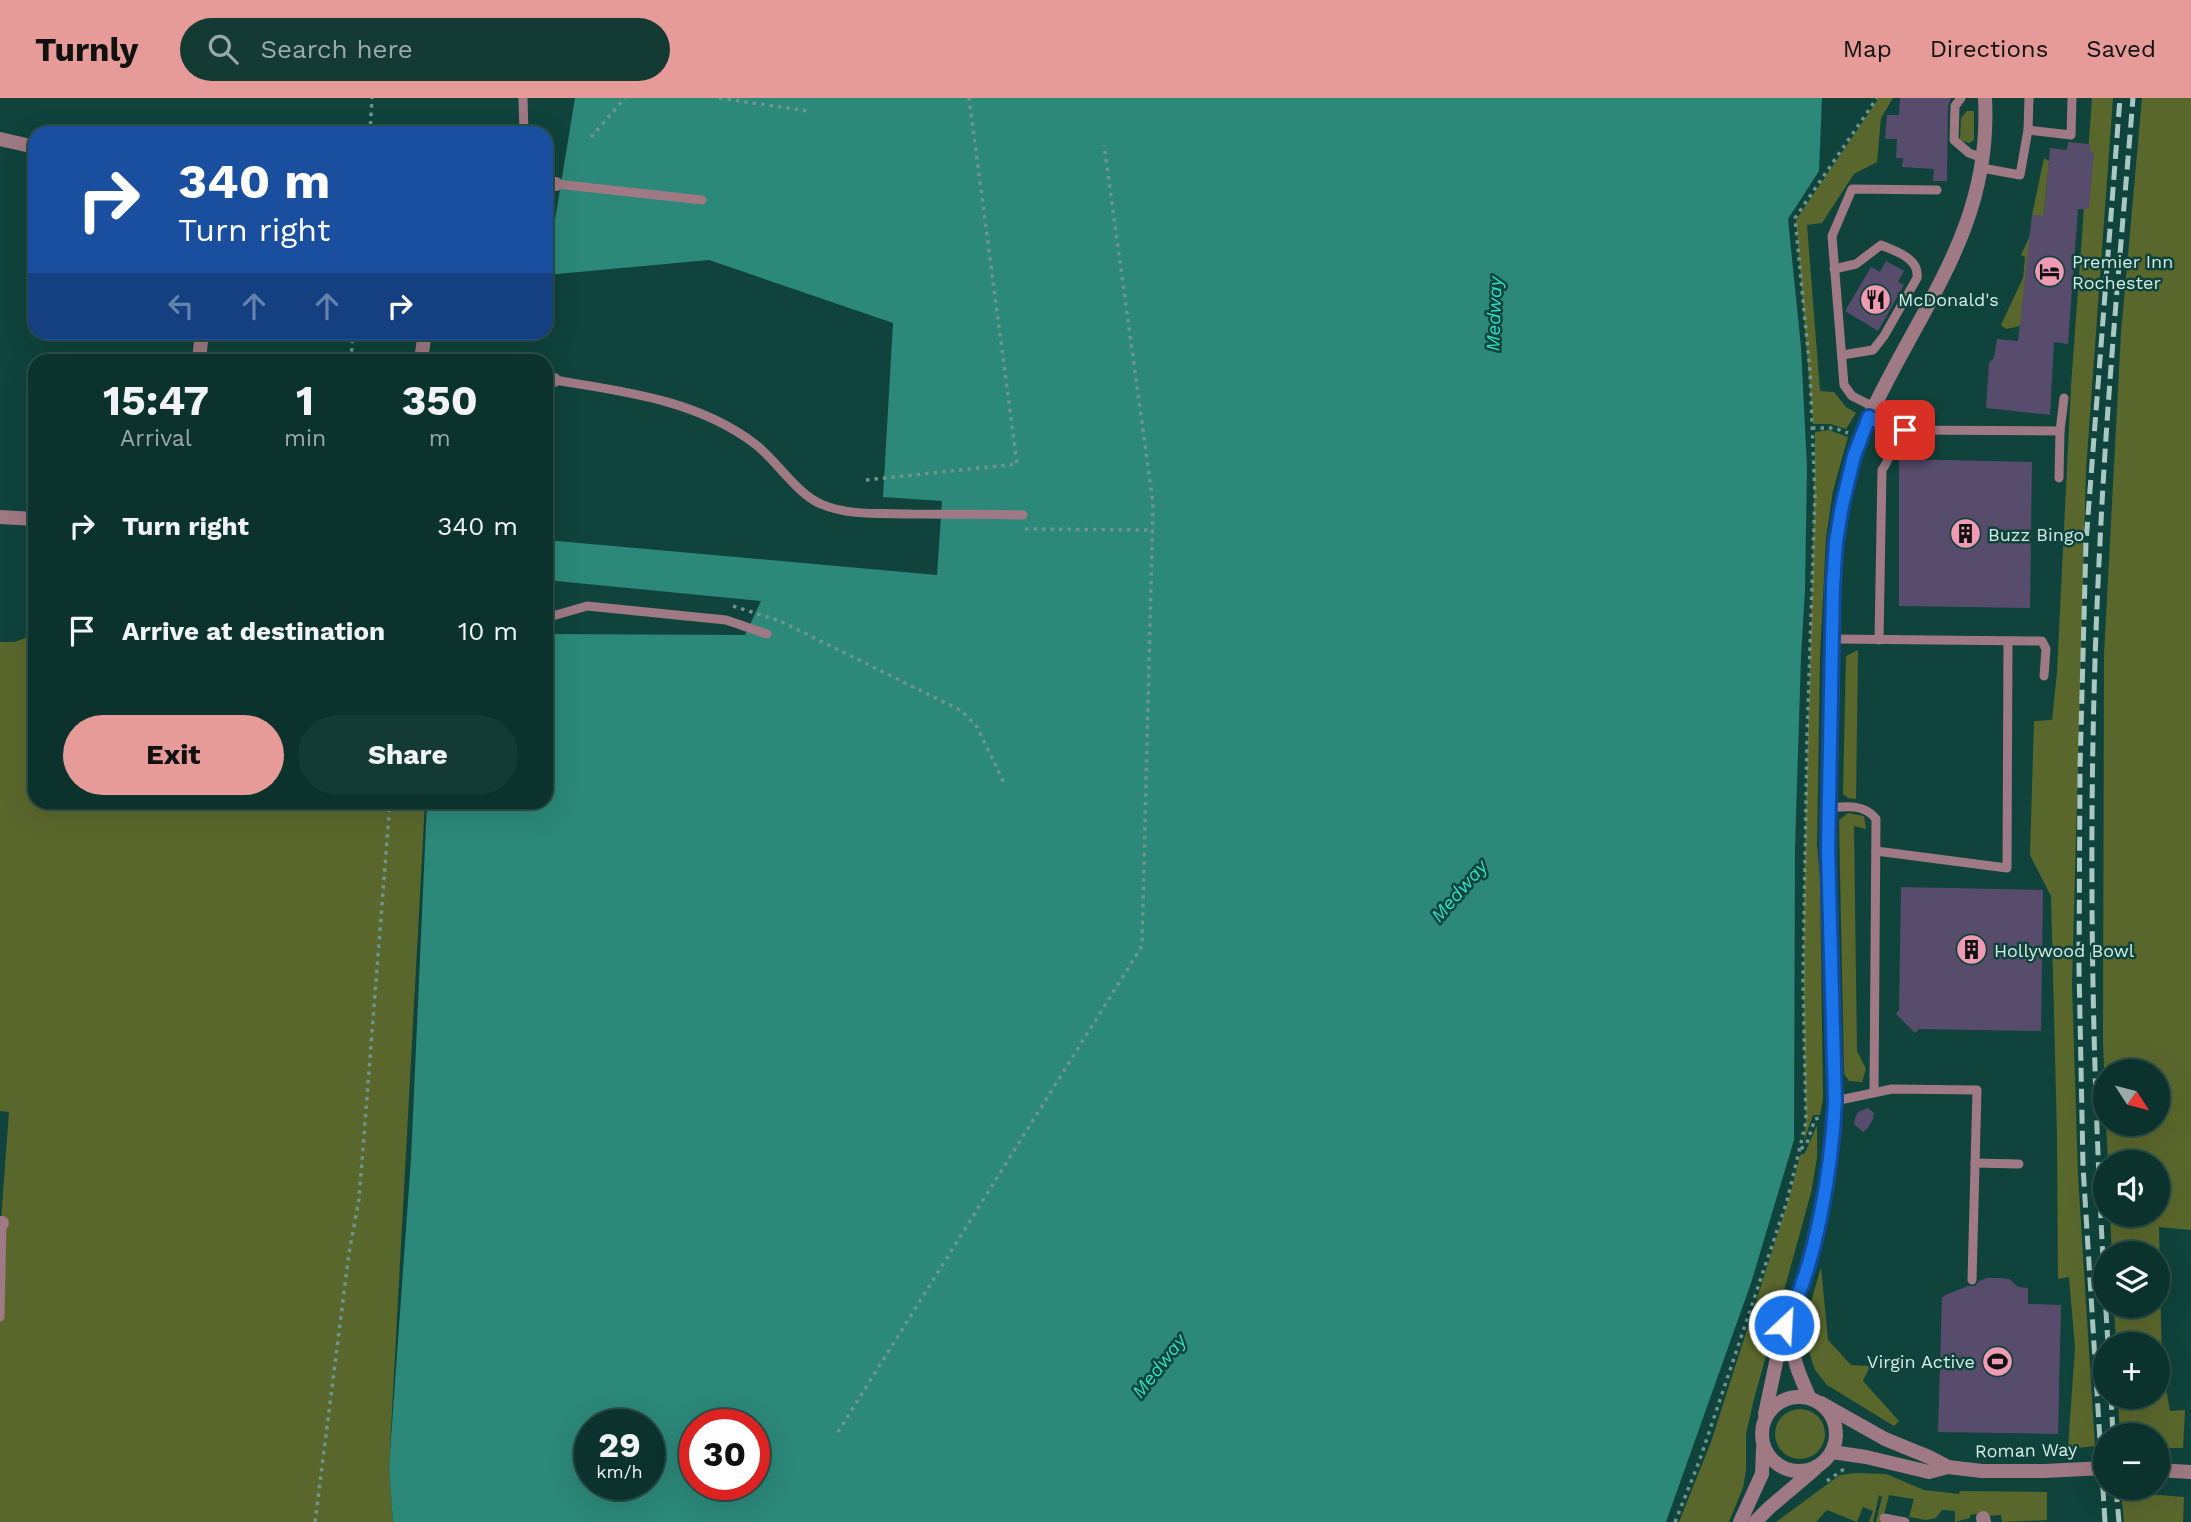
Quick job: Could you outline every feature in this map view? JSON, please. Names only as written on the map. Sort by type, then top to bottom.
[{"type":"street","points":[[1755,1522],[1832,1452],[1836,1431],[1829,1411],[1815,1400],[1799,1372],[1791,1342],[1795,1305],[1812,1247],[1828,1171],[1835,1101],[1829,808],[1836,542],[1845,494],[1871,412],[1957,250],[1972,209],[1982,163],[1986,127],[1985,98]]},
{"type":"street","points":[[0,139],[28,145]]},
{"type":"street","points":[[0,517],[28,519]]},
{"type":"street","points":[[1740,1522],[1762,1474],[1764,1419],[1784,1325],[1795,1305]]},
{"type":"street","points":[[1764,1419],[1775,1405],[1791,1397],[1815,1400],[1885,1439],[1948,1467]]},
{"type":"street","points":[[1762,1438],[1769,1456],[1784,1468],[1803,1471],[1821,1464]]},
{"type":"street","points":[[1832,1452],[1929,1472],[1948,1467]]},
{"type":"street","name":"Roman Way","points":[[1948,1467],[1982,1472],[2093,1469]]},
{"type":"street","points":[[2170,1470],[2191,1472]]},
{"type":"lane","points":[[523,98],[524,126]]},
{"type":"lane","points":[[1961,98],[1955,106],[1954,141],[1982,163],[2020,175],[2028,130],[2029,98]]},
{"type":"lane","points":[[2028,130],[2071,135],[2072,98]]},
{"type":"lane","points":[[553,183],[702,201]]},
{"type":"lane","points":[[1937,190],[1852,189],[1832,236],[1844,386],[1890,428],[2060,431]]},
{"type":"lane","points":[[1834,269],[1856,264],[1881,245],[1915,263],[1918,270],[1917,278],[1873,350],[1842,355]]},
{"type":"lane","points":[[553,380],[634,393],[705,415],[755,444],[790,480],[820,504],[869,513],[1023,515]]},
{"type":"lane","points":[[2059,478],[2064,398]]},
{"type":"lane","points":[[1879,640],[1882,470],[1890,459],[1890,428]]},
{"type":"lane","points":[[553,614],[587,606],[726,620],[767,634]]},
{"type":"lane","points":[[1833,639],[2042,641],[2046,649],[2044,676]]},
{"type":"lane","points":[[1876,851],[2007,868],[2008,642]]},
{"type":"lane","points":[[1829,808],[1844,806],[1869,810],[1876,819],[1874,1092]]},
{"type":"lane","points":[[1835,1101],[1874,1092],[1919,1088],[1977,1090],[1972,1280]]},
{"type":"lane","points":[[1975,1163],[2019,1164]]},
{"type":"lane","points":[[0,1317],[1,1223]]},
{"type":"lane","points":[[1884,1518],[1905,1522]]},
{"type":"path","points":[[370,126],[372,98]]},
{"type":"path","points":[[591,137],[625,98]]},
{"type":"path","points":[[719,98],[808,111]]},
{"type":"path","points":[[866,480],[1017,464],[969,98]]},
{"type":"path","points":[[1675,1522],[1699,1462],[1787,1201],[1806,1122],[1803,981],[1815,497],[1810,371],[1795,218],[1877,98]]},
{"type":"path","points":[[838,1432],[1142,946],[1153,503],[1104,145]]},
{"type":"path","points":[[1812,428],[1833,428],[1861,438]]},
{"type":"path","points":[[733,606],[780,621],[961,711],[977,727],[1004,783]]},
{"type":"path","points":[[315,1522],[349,1254],[359,1199],[389,809]]},
{"type":"path","points":[[1800,1150],[1807,1143],[1814,1122]]},
{"type":"shaded area","points":[[1879,98],[1893,98],[1881,118],[1877,162],[1854,174],[1822,223],[1807,225],[1820,391],[1834,392],[1846,407],[1856,413],[1846,429],[1830,424],[1813,424],[1796,220]]},
{"type":"shaded area","points":[[2092,98],[2113,98],[2086,470],[2072,984],[2078,1175],[2093,1446],[2068,1449],[2075,1347],[2069,1277],[2058,1279],[2051,896],[2030,855],[2034,721],[2052,720],[2057,672],[2071,386]]},
{"type":"shaded area","points":[[2142,98],[2191,98],[2191,1230],[2159,1227],[2170,1227],[2170,1150],[2107,1150],[2107,1136],[2170,1136],[2170,1059],[2104,1059],[2104,655],[2121,333]]},
{"type":"shaded area","points":[[1967,111],[1974,111],[1974,140],[1969,143],[1960,140],[1961,118]]},
{"type":"shaded area","points":[[2044,158],[2049,161],[2044,215],[2032,215]]},
{"type":"shaded area","points":[[2032,231],[2020,326],[2006,329],[2001,325],[2023,278],[2025,257],[2021,255]]},
{"type":"shaded area","points":[[1829,430],[1848,437],[1833,491],[1826,538],[1820,656],[1817,845],[1820,877],[1823,1099],[1820,1115],[1813,1115],[1804,1141],[1805,862],[1815,432]]},
{"type":"shaded area","points":[[28,637],[28,809],[425,809],[389,1466],[393,1522],[0,1522],[0,1234],[9,1112],[0,1111],[0,642],[15,642]]},
{"type":"shaded area","points":[[1858,650],[1856,799],[1843,794],[1846,656]]},
{"type":"shaded area","points":[[1848,813],[1864,816],[1866,829],[1854,826],[1857,1051],[1866,1069],[1862,1082],[1849,1081],[1844,1074],[1839,820]]},
{"type":"shaded area","points":[[1817,1125],[1817,1158],[1811,1193],[1746,1434],[1743,1488],[1729,1522],[1679,1522],[1711,1442],[1790,1195],[1800,1155],[1805,1153]]},
{"type":"shaded area","points":[[2111,1227],[2159,1227],[2159,1241],[2111,1241]]},
{"type":"shaded area","points":[[1821,1267],[1828,1340],[1851,1365],[1870,1366],[1863,1381],[1899,1421],[1894,1426],[1827,1385],[1815,1370],[1808,1349],[1809,1309]]},
{"type":"shaded area","points":[[2115,1318],[2161,1318],[2161,1332],[2115,1332]]},
{"type":"shaded area","points":[[1800,1409],[1818,1416],[1825,1434],[1818,1452],[1800,1459],[1782,1452],[1775,1434],[1782,1416]]},
{"type":"shaded area","points":[[2119,1409],[2185,1410],[2183,1448],[2170,1448],[2170,1423],[2119,1423]]},
{"type":"shaded area","points":[[1886,1474],[1924,1490],[1959,1494],[1960,1491],[2047,1492],[2047,1520],[2002,1522],[2001,1515],[1988,1516],[1987,1513],[1970,1515],[1970,1518],[1955,1522],[1955,1511],[1942,1510],[1936,1518],[1926,1520],[1909,1517],[1914,1499],[1889,1495],[1882,1522],[1876,1522],[1882,1497],[1879,1495],[1873,1522],[1869,1522],[1873,1511],[1863,1507],[1857,1522],[1827,1510],[1816,1522],[1776,1522],[1840,1475]]},
{"type":"shaded area","points":[[2170,1496],[2184,1497],[2183,1522],[2124,1522],[2122,1500],[2170,1500]]},
{"type":"water","name":"Medway","points":[[575,98],[1822,98],[1819,171],[1788,219],[1801,347],[1807,467],[1795,848],[1794,1140],[1751,1283],[1666,1522],[393,1522],[389,1466],[411,1159],[427,809],[553,809],[553,634],[745,635],[761,601],[553,581],[553,541],[937,575],[942,501],[883,497],[893,323],[709,260],[553,274],[553,232]]},
{"type":"building","points":[[1900,98],[1951,98],[1948,106],[1947,181],[1933,181],[1934,169],[1902,167],[1903,158],[1896,158],[1897,139],[1885,139],[1887,115],[1899,115]]},
{"type":"building","name":"Premier Inn Rochester","points":[[2068,142],[2090,144],[2090,152],[2094,152],[2089,209],[2078,209],[2068,344],[2054,342],[2050,415],[1986,408],[1989,363],[1994,358],[1997,339],[2018,341],[2032,215],[2044,215],[2050,148],[2067,150]]},
{"type":"building","name":"McDonald's","points":[[1886,261],[1904,271],[1898,282],[1904,285],[1878,331],[1845,311],[1871,267],[1880,272]]},
{"type":"building","name":"Buzz Bingo","points":[[1899,459],[2032,462],[2030,608],[1899,606]]},
{"type":"building","name":"Hollywood Bowl","points":[[1901,887],[2043,890],[2041,1031],[1919,1029],[1915,1033],[1896,1014],[1899,1010]]},
{"type":"building","points":[[1868,1108],[1874,1113],[1873,1119],[1863,1132],[1854,1124],[1855,1118],[1858,1112]]},
{"type":"building","points":[[1987,1278],[2009,1279],[2018,1287],[2028,1288],[2028,1304],[2061,1305],[2058,1434],[1938,1432],[1942,1298],[1968,1286],[1975,1286]]},
{"type":"railway","points":[[2105,1522],[2083,1166],[2079,968],[2080,768],[2086,542],[2120,98]]},
{"type":"railway","points":[[2107,1332],[2094,1043],[2093,742],[2103,486],[2133,98]]},
{"type":"railway","points":[[2112,1409],[2112,1423]]},
{"type":"railway","points":[[2117,1500],[2119,1522]]},
{"type":"place","name":"Premier Inn Rochester","points":[[2049,271]]},
{"type":"place","name":"McDonald's","points":[[1875,299]]},
{"type":"place","name":"Buzz Bingo","points":[[1965,534]]},
{"type":"place","name":"Hollywood Bowl","points":[[1971,950]]},
{"type":"place","name":"Virgin Active","points":[[1998,1361]]},
{"type":"route","points":[[1784,1325],[1795,1305],[1809,1258],[1828,1171],[1833,1134],[1835,1101],[1828,851],[1836,542],[1854,456],[1869,417],[1890,428],[1905,430]]}]
